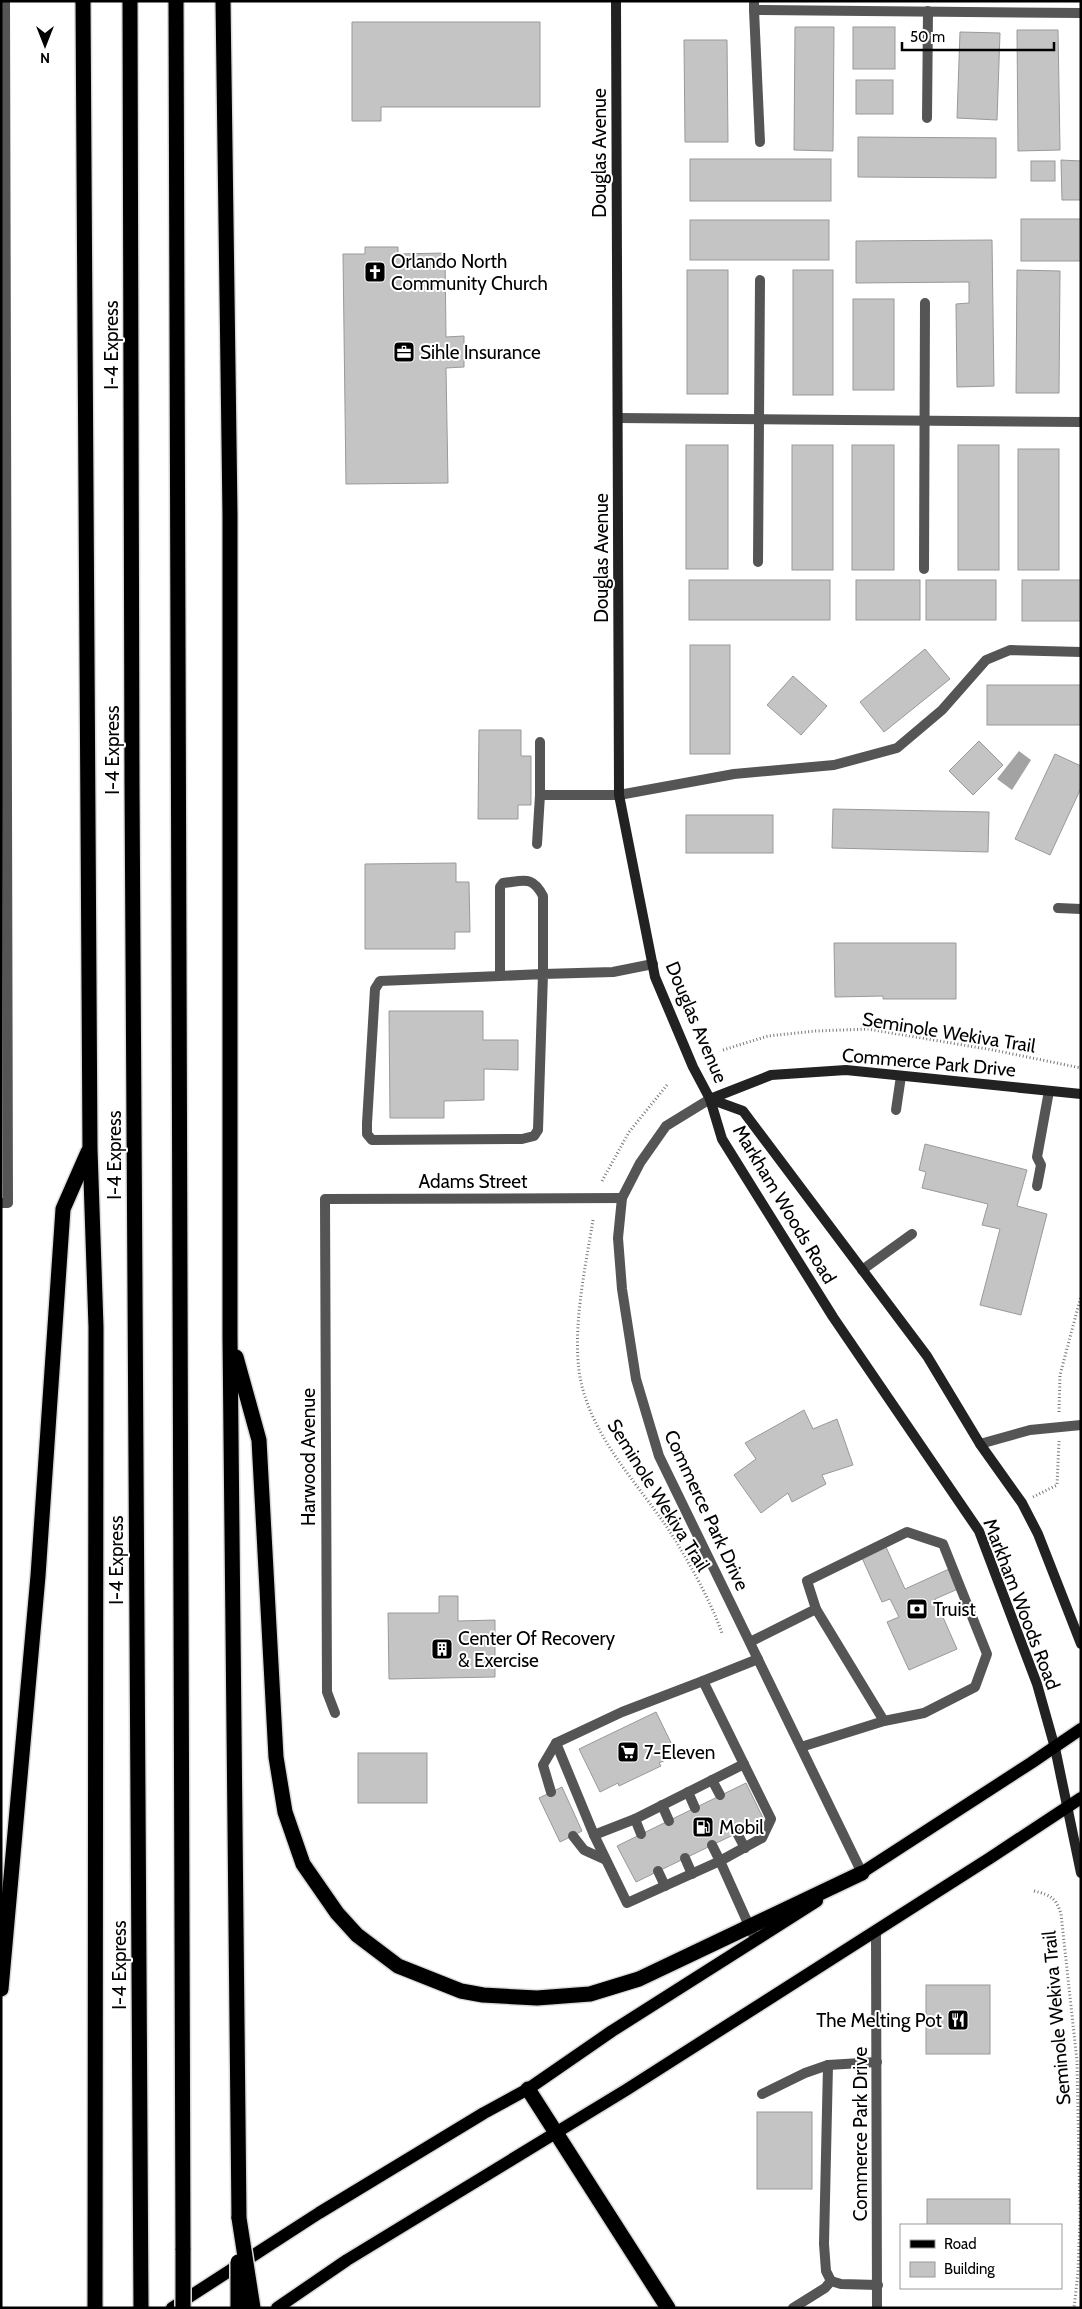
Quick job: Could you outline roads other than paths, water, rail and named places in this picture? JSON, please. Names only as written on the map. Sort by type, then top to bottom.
[{"type":"highway","points":[[83,1],[90,1149],[96,1327],[95,2308]]},
{"type":"highway","name":"I-4 Express","points":[[130,1],[132,784],[141,2308]]},
{"type":"highway","points":[[176,1],[183,2308]]},
{"type":"highway","points":[[223,1],[230,515],[230,1337],[238,2308]]},
{"type":"highway","points":[[1,1989],[38,1576],[63,1209],[90,1149]]},
{"type":"highway","points":[[230,1337],[259,1440],[276,1757],[282,1794],[292,1838],[303,1864],[337,1914],[358,1935],[382,1955],[416,1975],[476,1994],[537,1998],[590,1994],[613,1988],[672,1964],[862,1873]]},
{"type":"highway","points":[[528,2089],[668,2308]]},
{"type":"highway","points":[[238,2218],[253,2308]]},
{"type":"main road","name":"Douglas Avenue","points":[[616,1],[619,795],[655,977],[693,1067],[710,1099]]},
{"type":"main road","name":"Commerce Park Drive","points":[[710,1099],[771,1075],[846,1070],[1081,1094]]},
{"type":"main road","name":"Markham Woods Road","points":[[710,1099],[743,1112],[927,1356],[980,1444],[1022,1503],[1038,1534],[1081,1644]]},
{"type":"main road","name":"Markham Woods Road","points":[[710,1099],[722,1139],[833,1317],[978,1531],[1037,1684],[1055,1748],[1081,1874]]},
{"type":"main road","points":[[172,2308],[319,2213],[484,2112],[528,2089],[755,1939],[862,1873],[1055,1748],[1081,1728]]},
{"type":"main road","points":[[277,2308],[347,2260],[556,2132],[876,1931],[1081,1798]]},
{"type":"street","points":[[4,1203],[5,1]]},
{"type":"street","points":[[760,142],[754,6],[1081,13]]},
{"type":"street","points":[[927,118],[928,11]]},
{"type":"street","points":[[758,562],[760,280]]},
{"type":"street","points":[[924,569],[927,422],[926,303]]},
{"type":"street","points":[[618,418],[1081,422]]},
{"type":"street","points":[[540,795],[619,795],[734,774],[834,765],[897,748],[942,710],[986,660],[1010,650],[1081,652]]},
{"type":"street","points":[[537,844],[540,795],[540,742]]},
{"type":"street","points":[[500,976],[500,887],[504,883],[529,881],[537,884],[543,896],[543,974],[538,1130],[534,1136],[522,1138],[372,1140],[367,1134],[367,1123],[375,989],[380,981],[500,976],[543,974],[613,972],[652,964]]},
{"type":"street","points":[[1058,908],[1081,909]]},
{"type":"street","points":[[896,1110],[901,1076]]},
{"type":"street","points":[[1037,1186],[1040,1165],[1037,1157],[1049,1091]]},
{"type":"street","name":"Commerce Park Drive","points":[[710,1099],[666,1126],[640,1162],[622,1198],[618,1238],[622,1289],[636,1379],[659,1456],[862,1873]]},
{"type":"street","name":"Adams Street","points":[[325,1199],[622,1198]]},
{"type":"street","name":"Harwood Avenue","points":[[325,1199],[327,1692],[335,1713]]},
{"type":"street","points":[[862,1270],[912,1234]]},
{"type":"street","points":[[980,1444],[1030,1430],[1081,1425]]},
{"type":"street","points":[[801,1746],[884,1721],[924,1713],[975,1687],[987,1654],[943,1544],[907,1532],[807,1581],[816,1609],[884,1721]]},
{"type":"street","points":[[750,1642],[816,1609]]},
{"type":"street","points":[[551,1792],[543,1765],[556,1744],[622,1712],[758,1659]]},
{"type":"street","points":[[556,1744],[594,1835],[627,1903],[745,1848],[762,1838],[771,1819],[703,1681]]},
{"type":"street","points":[[594,1835],[635,1818],[744,1764]]},
{"type":"street","points":[[712,1780],[720,1795]]},
{"type":"street","points":[[688,1792],[695,1808]]},
{"type":"street","points":[[662,1805],[669,1820]]},
{"type":"street","points":[[635,1818],[642,1834]]},
{"type":"street","points":[[737,1833],[745,1848]]},
{"type":"street","points":[[573,1836],[584,1850],[606,1860]]},
{"type":"street","points":[[712,1845],[755,1939]]},
{"type":"street","points":[[685,1858],[692,1874]]},
{"type":"street","points":[[658,1871],[665,1886]]},
{"type":"street","name":"Commerce Park Drive","points":[[876,1931],[877,2308]]},
{"type":"street","points":[[762,2094],[805,2073],[828,2065],[877,2062]]},
{"type":"street","points":[[828,2065],[824,2244],[826,2271],[831,2280],[841,2284],[878,2285]]},
{"type":"street","points":[[793,2308],[825,2288],[831,2280]]},
{"type":"place","name":"Orlando North Community Church","points":[[375,272]]},
{"type":"place","name":"Sihle Insurance","points":[[404,352]]},
{"type":"place","name":"Truist","points":[[917,1609]]},
{"type":"place","name":"Center Of Recovery & Exercise","points":[[442,1649]]},
{"type":"place","name":"7-Eleven","points":[[628,1752]]},
{"type":"place","name":"Mobil","points":[[703,1827]]},
{"type":"place","name":"The Melting Pot","points":[[958,2020]]}]
